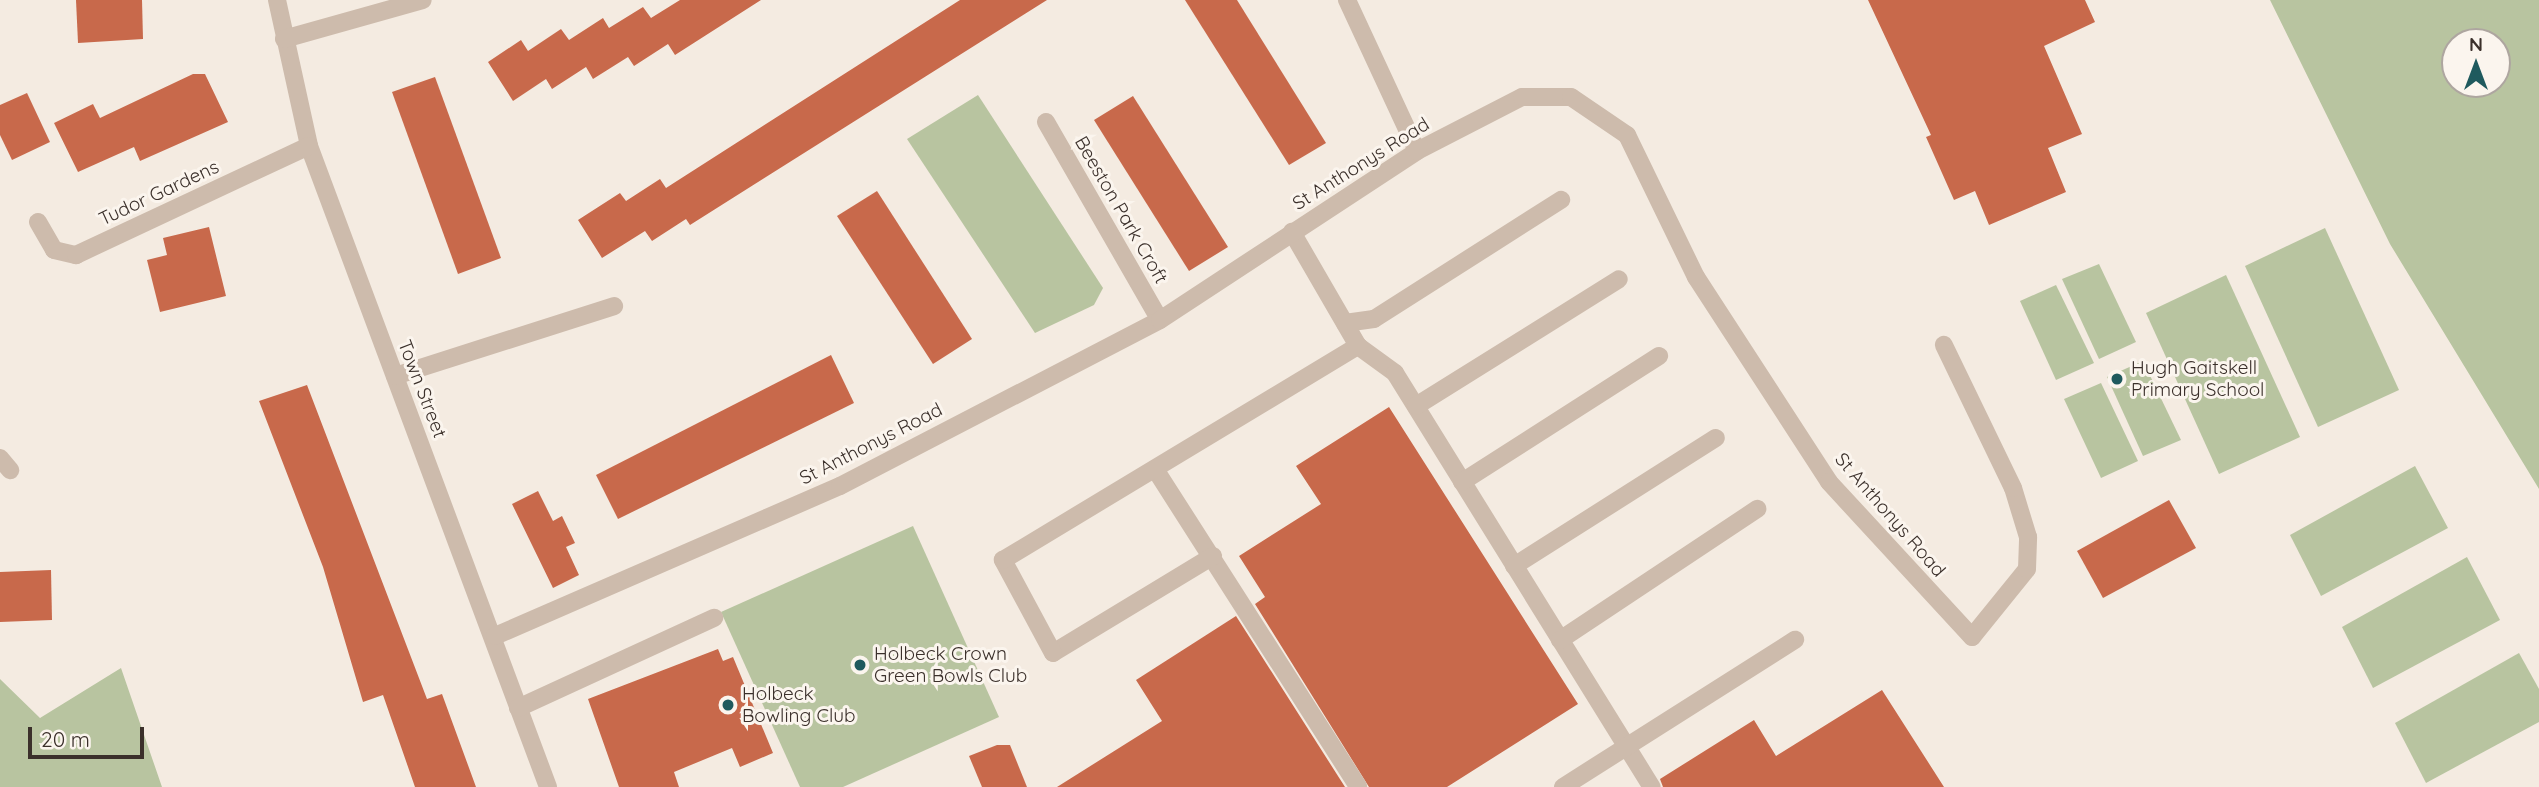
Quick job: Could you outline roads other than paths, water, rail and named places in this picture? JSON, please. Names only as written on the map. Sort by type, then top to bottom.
[{"type":"street","name":"Town Street","points":[[277,0],[309,146],[495,636],[518,708],[548,787]]},
{"type":"street","points":[[284,39],[423,0]]},
{"type":"street","points":[[1347,0],[1417,151]]},
{"type":"street","name":"St Anthonys Road","points":[[495,636],[840,486],[1160,320],[1417,151],[1521,97],[1571,97],[1627,135],[1696,276],[1829,482],[1972,637],[2027,569],[2028,537],[2013,488],[1944,345]]},
{"type":"street","name":"Beeston Park Croft","points":[[1046,122],[1160,320]]},
{"type":"street","name":"Tudor Gardens","points":[[38,222],[54,250],[76,255],[309,146]]},
{"type":"street","points":[[1345,323],[1374,319],[1561,200]]},
{"type":"street","points":[[1292,232],[1358,346],[1395,373],[1651,787]]},
{"type":"street","points":[[1416,406],[1619,278]]},
{"type":"street","points":[[395,376],[614,306]]},
{"type":"street","points":[[1213,556],[1053,653],[1003,560],[1358,346]]},
{"type":"street","points":[[1462,482],[1659,356]]},
{"type":"street","points":[[1514,566],[1716,438]]},
{"type":"street","points":[[1155,469],[1358,787]]},
{"type":"street","points":[[1560,640],[1757,509]]},
{"type":"street","points":[[518,708],[714,618]]},
{"type":"street","points":[[1563,787],[1795,640]]},
{"type":"place","name":"Hugh Gaitskell Primary School","points":[[2117,379]]},
{"type":"place","name":"Holbeck Crown Green Bowls Club","points":[[860,665]]},
{"type":"place","name":"Holbeck Bowling Club","points":[[728,705]]}]
